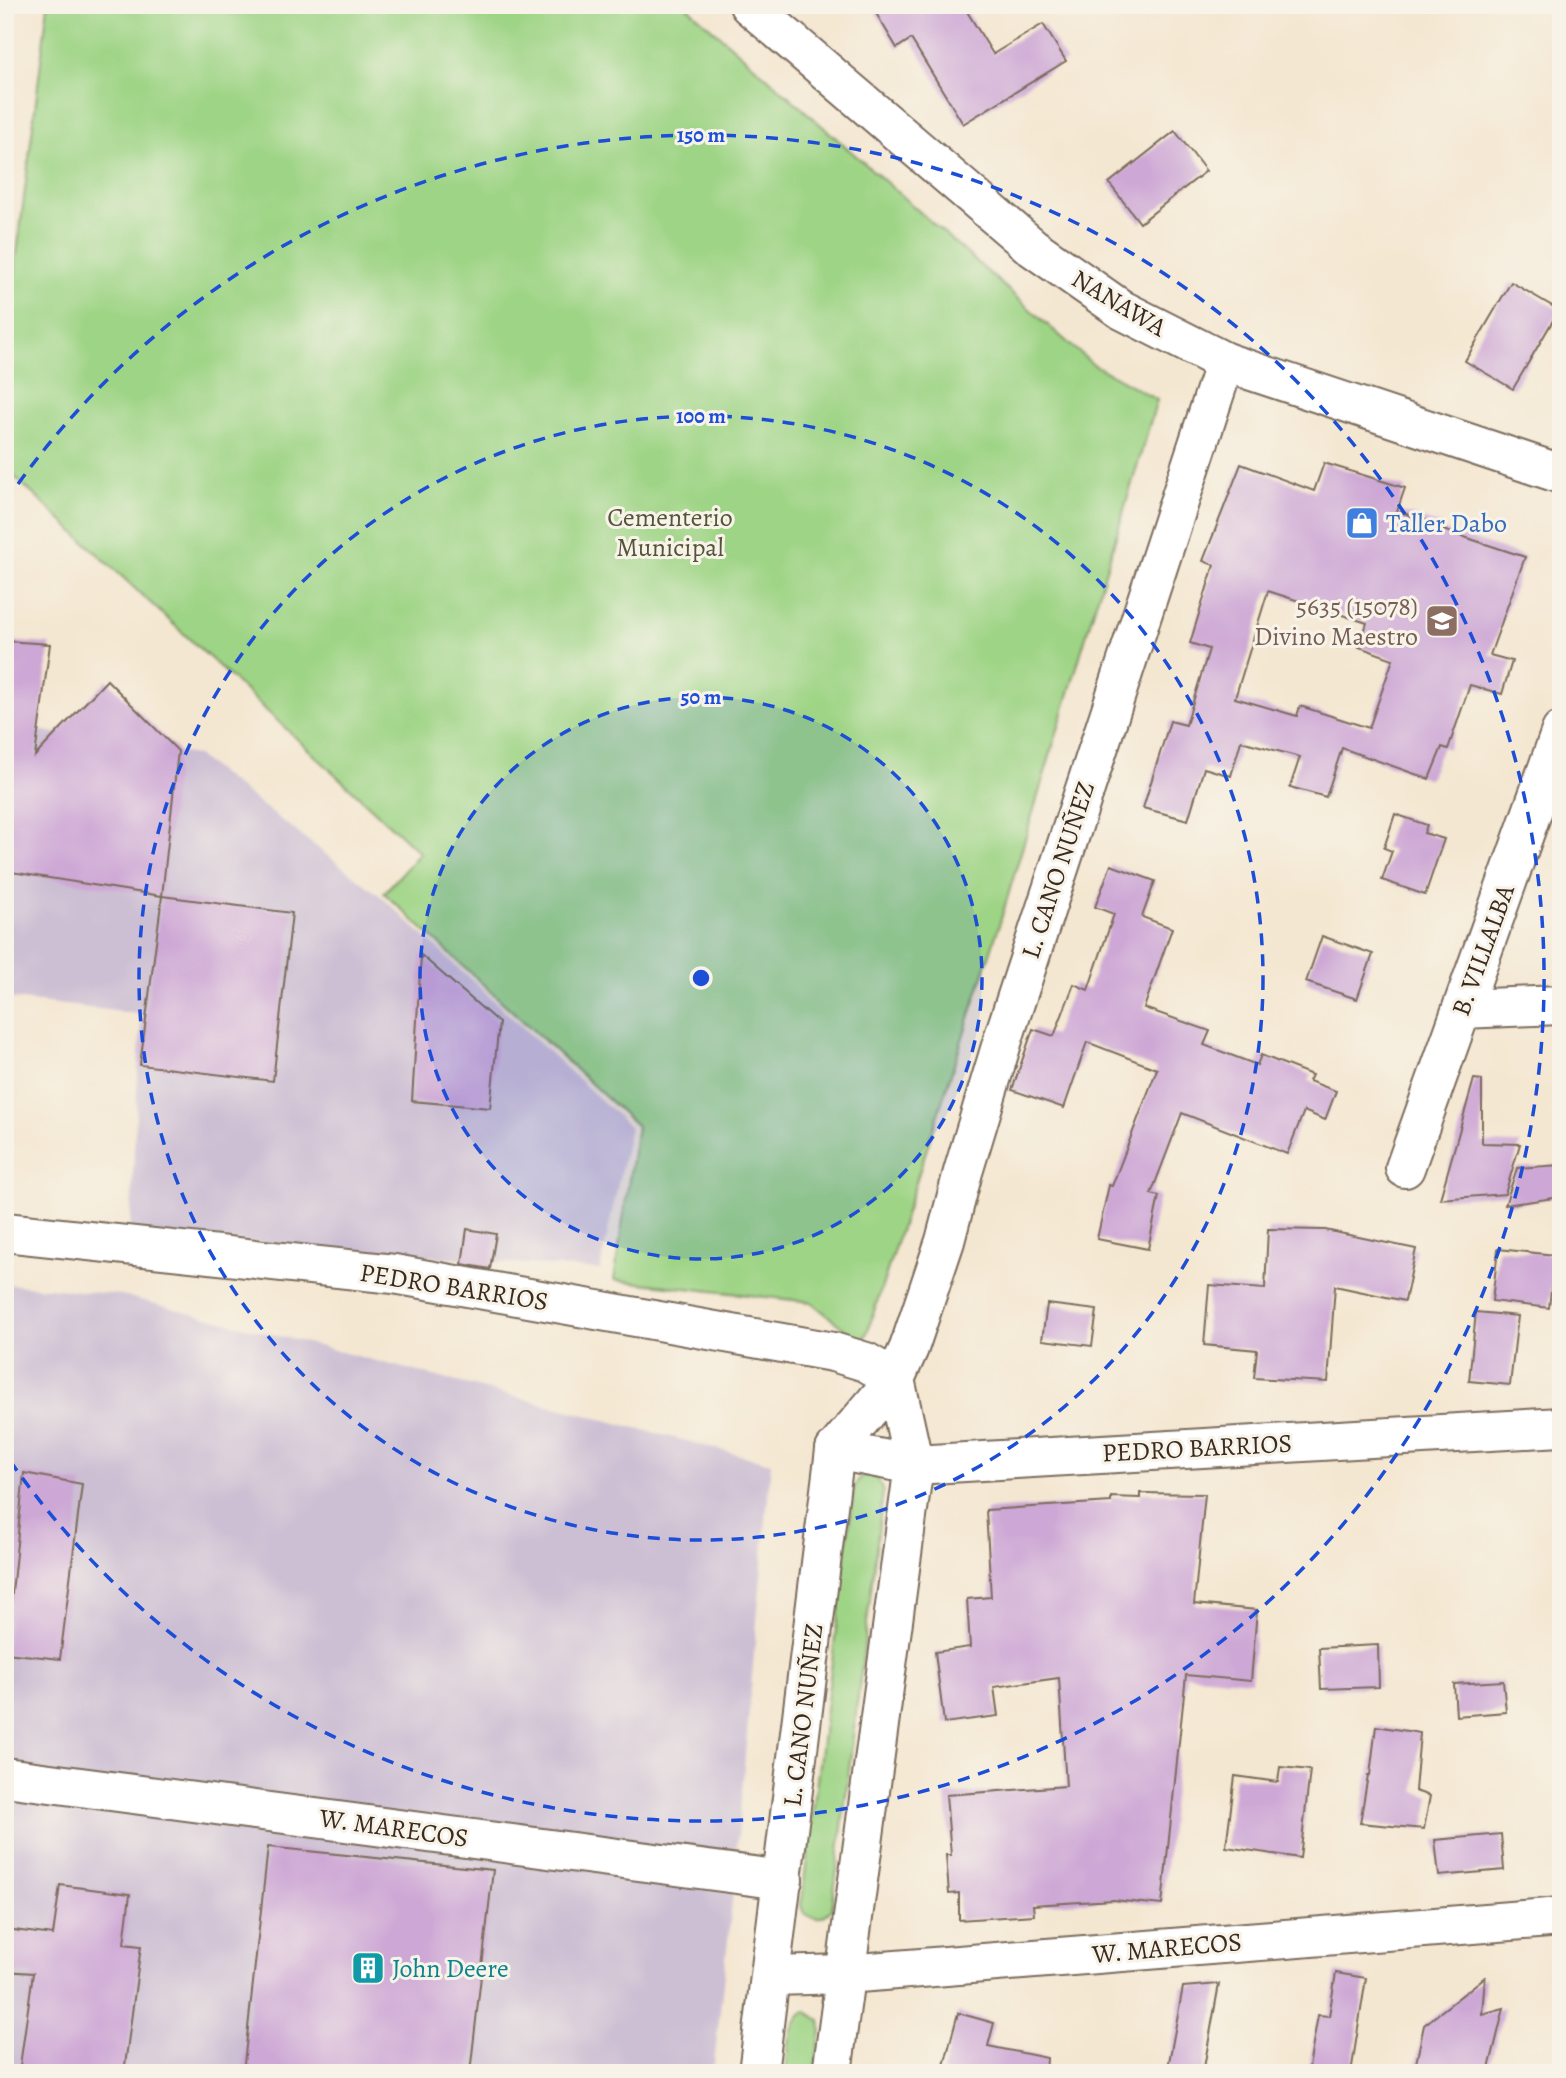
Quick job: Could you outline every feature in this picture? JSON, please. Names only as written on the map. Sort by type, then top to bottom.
[{"type":"street","name":"NANAWA","points":[[749,5],[1032,247],[1122,310],[1225,362],[1561,474]]},
{"type":"street","name":"L. CANO NUÑEZ","points":[[758,2073],[835,1450],[895,1379],[909,1348],[946,1241],[963,1172],[1009,1021],[1225,362]]},
{"type":"street","name":"B. VILLALBA","points":[[1405,1168],[1561,731]]},
{"type":"street","points":[[1462,1009],[1561,1005]]},
{"type":"street","name":"PEDRO BARRIOS","points":[[5,1232],[394,1274],[833,1352],[866,1362],[895,1379]]},
{"type":"street","points":[[832,2073],[914,1465],[895,1379]]},
{"type":"street","name":"PEDRO BARRIOS","points":[[835,1450],[914,1465],[1561,1427]]},
{"type":"street","name":"W. MARECOS","points":[[5,1777],[783,1880]]},
{"type":"street","name":"W. MARECOS","points":[[772,1976],[846,1974],[1561,1917]]},
{"type":"shaded area","points":[[5,725],[196,755],[383,898],[630,1127],[600,1270],[130,1232],[141,1014],[5,998]]},
{"type":"shaded area","points":[[5,1284],[121,1295],[771,1463],[731,1913],[713,2073],[5,2073]]},
{"type":"green space","name":"Cementerio Municipal","points":[[48,5],[685,5],[1091,363],[1157,400],[998,929],[866,1336],[859,1341],[811,1302],[614,1280],[637,1126],[384,893],[420,853],[5,468],[5,350]]},
{"type":"green space","points":[[867,1474],[878,1480],[883,1492],[832,1909],[822,1917],[812,1917],[804,1913],[801,1906],[854,1488],[859,1479]]},
{"type":"green space","points":[[805,2011],[820,2020],[815,2073],[786,2073],[792,2030],[799,2016]]},
{"type":"building","points":[[871,5],[963,5],[993,54],[1043,24],[1066,61],[963,124],[911,39],[897,48]]},
{"type":"building","points":[[1175,131],[1206,171],[1140,223],[1109,183]]},
{"type":"building","points":[[1511,282],[1559,310],[1513,389],[1465,361]]},
{"type":"building","points":[[1324,463],[1405,488],[1397,511],[1444,526],[1443,530],[1525,557],[1490,655],[1512,661],[1502,694],[1470,685],[1448,749],[1442,747],[1429,779],[1342,748],[1326,797],[1290,787],[1300,757],[1241,741],[1231,776],[1204,768],[1188,820],[1143,808],[1170,721],[1186,725],[1209,649],[1190,643],[1214,565],[1203,561],[1241,464],[1314,491]],"holes":[[[1268,591],[1367,623],[1359,647],[1393,659],[1369,728],[1300,706],[1297,716],[1235,698]]]},
{"type":"building","points":[[5,641],[50,644],[35,756],[107,680],[178,751],[162,896],[5,871]]},
{"type":"building","points":[[1395,814],[1427,825],[1424,833],[1444,839],[1425,895],[1382,880],[1392,851],[1384,848]]},
{"type":"building","points":[[1111,865],[1155,881],[1142,917],[1172,928],[1144,1008],[1210,1031],[1204,1045],[1257,1065],[1261,1055],[1312,1075],[1309,1081],[1336,1091],[1325,1120],[1304,1111],[1287,1154],[1182,1113],[1151,1194],[1159,1196],[1148,1249],[1097,1239],[1109,1185],[1112,1186],[1157,1069],[1087,1042],[1064,1108],[1012,1090],[1033,1029],[1054,1036],[1074,984],[1088,990],[1114,914],[1095,907]]},
{"type":"building","points":[[162,896],[292,913],[273,1081],[140,1065]]},
{"type":"building","points":[[1322,936],[1373,954],[1357,999],[1306,982]]},
{"type":"building","points":[[421,955],[499,1023],[490,1108],[412,1101]]},
{"type":"building","points":[[1474,1079],[1482,1080],[1482,1143],[1520,1144],[1505,1194],[1440,1199]]},
{"type":"building","points":[[1561,1165],[1561,1197],[1505,1205],[1517,1168]]},
{"type":"building","points":[[467,1229],[496,1234],[490,1269],[462,1264]]},
{"type":"building","points":[[1268,1229],[1325,1230],[1416,1249],[1405,1301],[1335,1286],[1328,1382],[1254,1378],[1257,1350],[1204,1345],[1209,1285],[1265,1289]]},
{"type":"building","points":[[1498,1249],[1555,1255],[1549,1308],[1492,1301]]},
{"type":"building","points":[[1047,1304],[1097,1310],[1092,1346],[1042,1340]]},
{"type":"building","points":[[1476,1312],[1518,1316],[1510,1385],[1469,1381]]},
{"type":"building","points":[[24,1473],[82,1484],[60,1659],[6,1653]]},
{"type":"building","points":[[1140,1493],[1205,1494],[1194,1604],[1257,1610],[1251,1681],[1186,1675],[1162,1905],[1113,1900],[1033,1905],[1034,1915],[959,1920],[959,1893],[949,1894],[946,1855],[951,1855],[946,1795],[1066,1786],[1059,1678],[994,1687],[998,1716],[944,1723],[935,1652],[970,1647],[967,1599],[991,1597],[986,1510],[1111,1502],[1111,1497],[1140,1498]]},
{"type":"building","points":[[1378,1645],[1379,1687],[1321,1689],[1319,1648]]},
{"type":"building","points":[[1503,1681],[1506,1712],[1456,1716],[1454,1684]]},
{"type":"building","points":[[1376,1726],[1420,1733],[1415,1791],[1430,1796],[1424,1829],[1360,1823]]},
{"type":"building","points":[[1280,1767],[1310,1770],[1300,1858],[1226,1847],[1235,1776],[1278,1782]]},
{"type":"building","points":[[1501,1834],[1504,1870],[1439,1876],[1435,1840]]},
{"type":"building","name":"John Deere","points":[[268,1847],[493,1870],[470,2073],[243,2073]]},
{"type":"building","points":[[60,1885],[130,1894],[124,1944],[141,1946],[124,2073],[19,2073],[33,1973],[5,1971],[5,1929],[53,1935]]},
{"type":"building","points":[[1336,1973],[1366,1978],[1351,2073],[1308,2073],[1318,2015],[1329,2016]]},
{"type":"building","points":[[1485,1977],[1482,2014],[1504,2008],[1488,2073],[1414,2073],[1424,2025]]},
{"type":"building","points":[[1219,1984],[1203,2073],[1167,2073],[1183,1987]]},
{"type":"building","points":[[958,2013],[994,2023],[988,2046],[1047,2058],[1046,2073],[942,2073]]},
{"type":"place","name":"Taller Dabo","points":[[1362,523]]},
{"type":"place","name":"5635 (15078) Divino Maestro","points":[[1442,621]]},
{"type":"place","name":"John Deere","points":[[368,1968]]}]
